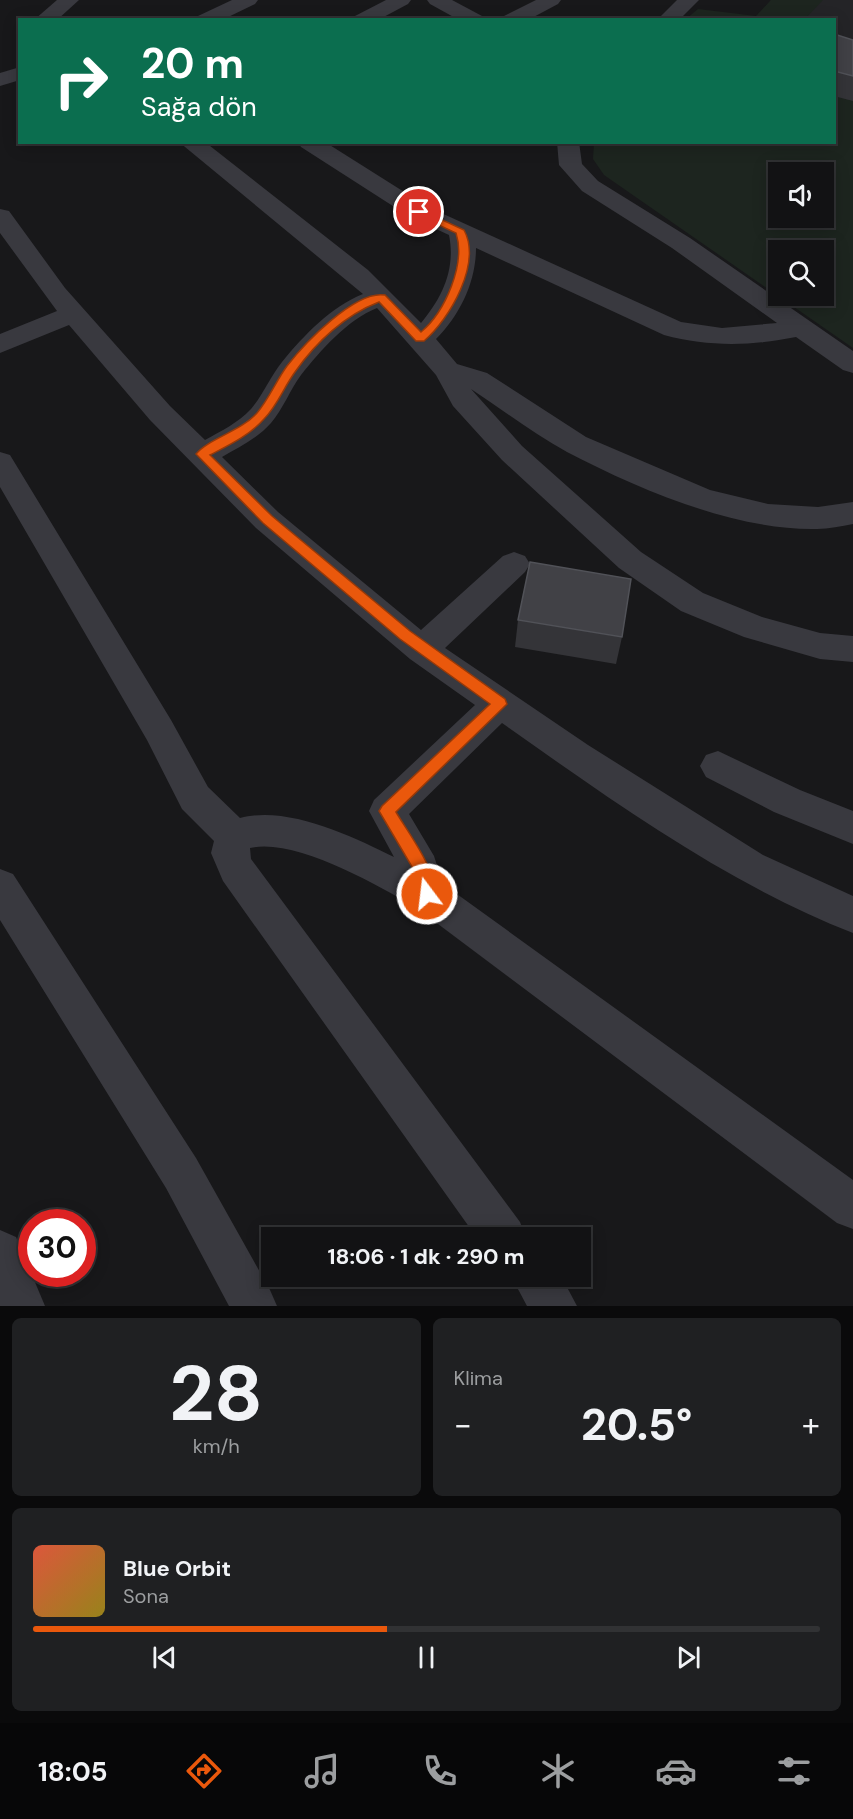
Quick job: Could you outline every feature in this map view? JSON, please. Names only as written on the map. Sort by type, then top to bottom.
[{"type":"street","points":[[46,18],[69,0]]},
{"type":"street","points":[[209,18],[248,0]]},
{"type":"street","points":[[366,18],[401,0]]},
{"type":"street","points":[[437,0],[471,18]]},
{"type":"street","points":[[515,18],[551,0]]},
{"type":"street","points":[[669,18],[689,0]]},
{"type":"street","points":[[0,80],[18,74]]},
{"type":"street","points":[[197,149],[219,144]]},
{"type":"street","points":[[312,144],[419,212],[673,329],[699,336],[722,337],[752,336],[802,327]]},
{"type":"street","points":[[568,144],[571,165],[590,186],[681,243],[853,364]]},
{"type":"street","points":[[197,149],[282,214],[381,297],[447,370],[463,399],[512,453],[630,560],[692,602],[755,628],[820,646],[853,649]]},
{"type":"street","points":[[0,216],[56,294],[160,412],[267,520],[422,650],[576,756],[750,867],[853,915]]},
{"type":"street","points":[[420,339],[430,330],[454,296],[466,246],[461,232]]},
{"type":"street","points":[[202,454],[246,430],[262,415],[291,369],[336,321],[355,307],[381,297]]},
{"type":"street","points":[[0,344],[73,314]]},
{"type":"street","points":[[447,370],[477,380],[576,444],[637,472],[703,498],[768,514],[818,518],[853,513]]},
{"type":"street","points":[[0,462],[159,730],[195,798],[234,836]]},
{"type":"street","points":[[422,650],[514,564]]},
{"type":"street","points":[[427,894],[421,868],[387,811],[500,704]]},
{"type":"street","points":[[718,766],[787,801],[853,828]]},
{"type":"street","points":[[234,836],[263,830],[325,844],[384,870],[427,894],[853,1207]]},
{"type":"street","points":[[234,836],[230,853],[236,869],[496,1227]]},
{"type":"street","points":[[0,886],[181,1173],[254,1306]]},
{"type":"street","points":[[0,1252],[22,1306]]},
{"type":"street","points":[[541,1287],[554,1306]]},
{"type":"shaded area","points":[[771,0],[853,0],[853,122],[836,117],[836,18],[756,18]]},
{"type":"shaded area","points":[[771,0],[823,0],[806,18],[687,18],[698,9],[756,16]]},
{"type":"shaded area","points":[[836,97],[853,101],[853,348],[792,306],[834,306],[834,240],[768,240],[768,289],[604,175],[593,159],[594,144],[836,144]]},
{"type":"building","points":[[836,35],[853,40],[853,76],[836,72]]},
{"type":"building","points":[[530,562],[631,579],[622,637],[518,620]]},
{"type":"route","points":[[419,212],[461,232],[466,246],[454,296],[430,330],[420,339],[381,297],[355,307],[336,321],[309,348],[291,369],[262,415],[246,430],[202,454],[267,520],[422,650],[500,704],[387,811],[421,868],[427,894]]}]
